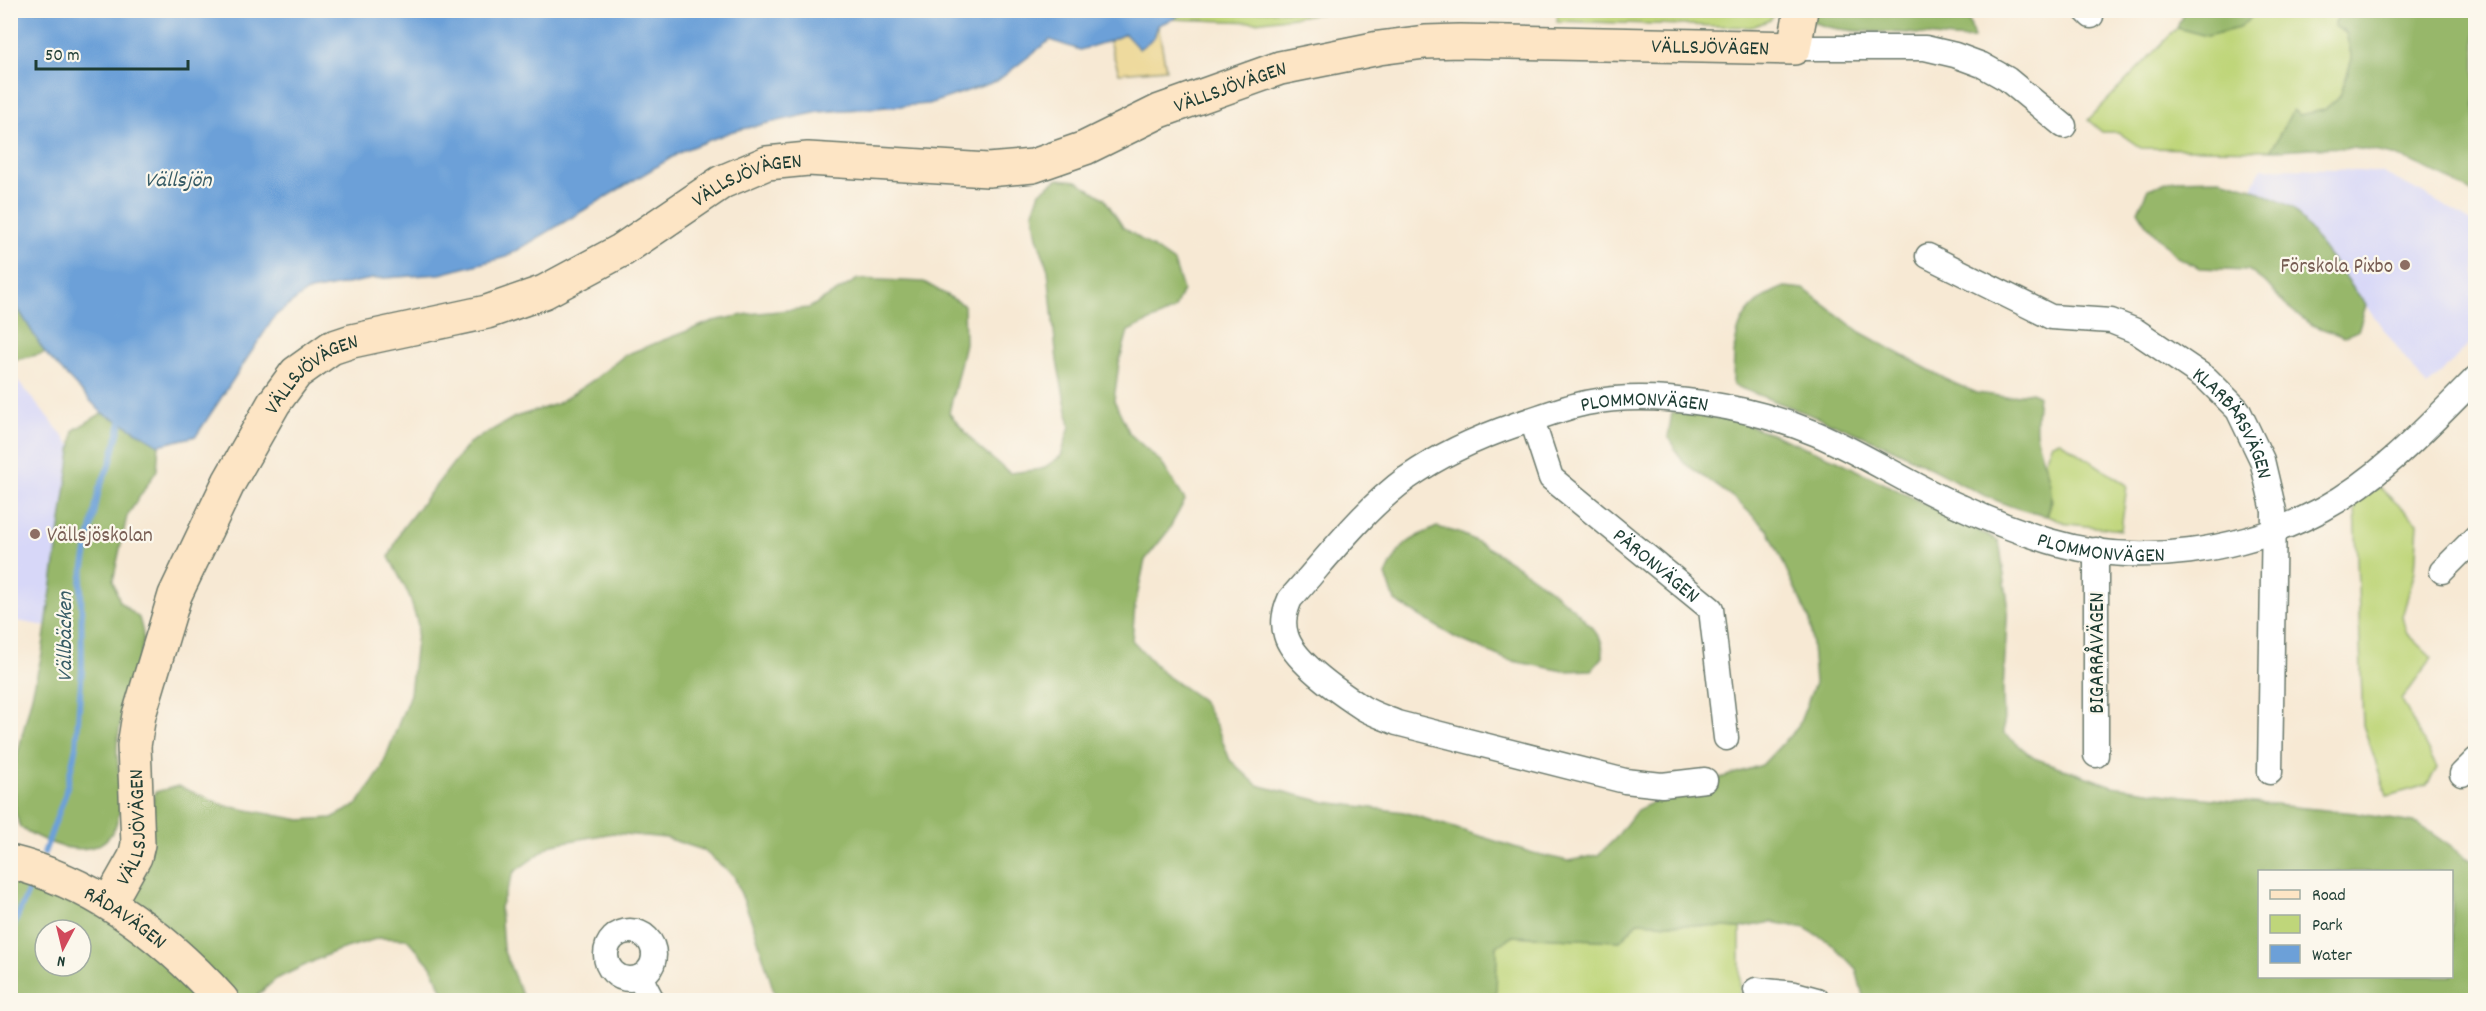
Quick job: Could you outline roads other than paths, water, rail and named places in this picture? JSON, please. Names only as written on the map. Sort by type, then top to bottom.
[{"type":"street","name":"VÄLLSJÖVÄGEN","points":[[1794,48],[1801,10]]},
{"type":"street","name":"VÄLLSJÖVÄGEN","points":[[109,903],[135,857],[138,844],[134,746],[142,705],[175,595],[229,482],[274,403],[296,373],[331,348],[352,341],[488,312],[544,292],[622,250],[722,182],[767,164],[808,159],[988,170],[1033,165],[1085,148],[1160,111],[1280,68],[1379,48],[1425,42],[1925,48],[1982,65],[2007,80],[2064,126]]},
{"type":"street","name":"KLARBÄRSVÄGEN","points":[[1928,256],[2051,317],[2111,321],[2136,331],[2207,379],[2238,410],[2262,460],[2274,511],[2270,772]]},
{"type":"street","name":"PLOMMONVÄGEN","points":[[1705,780],[1662,784],[1625,781],[1397,723],[1364,708],[1314,671],[1293,649],[1286,635],[1284,614],[1290,599],[1364,517],[1405,480],[1438,458],[1479,438],[1586,403],[1622,399],[1682,401],[1746,411],[1816,434],[1961,507],[2050,542],[2096,550],[2140,554],[2176,552],[2229,544],[2275,531],[2324,509],[2365,483],[2415,439],[2475,378]]},
{"type":"street","name":"PÄRONVÄGEN","points":[[1532,420],[1551,478],[1711,609],[1726,738]]},
{"type":"street","points":[[2442,571],[2475,537]]},
{"type":"street","name":"BIGARRÅVÄGEN","points":[[2096,550],[2096,755]]},
{"type":"street","name":"RÅDAVÄGEN","points":[[10,862],[78,887],[144,925],[190,965],[222,1000]]},
{"type":"street","points":[[639,977],[652,1000]]},
{"type":"street","points":[[1756,990],[1795,994],[1817,1000]]},
{"type":"water","name":"Vällsjön","points":[[11,10],[1185,11],[1158,25],[1154,38],[1139,49],[1125,34],[1080,50],[1050,40],[997,81],[929,104],[819,112],[733,131],[684,150],[506,257],[440,274],[372,279],[306,292],[275,316],[196,436],[159,445],[102,413],[45,353],[11,297]]},
{"type":"waterway","name":"Vällbäcken","points":[[44,853],[65,795],[76,747],[82,669],[81,582],[99,489],[111,461],[121,422]]},
{"type":"waterway","name":"Vällbäcken","points":[[10,934],[33,880]]},
{"type":"place","name":"Förskola Pixbo","points":[[2405,265]]},
{"type":"place","name":"Vällsjöskolan","points":[[35,534]]}]
